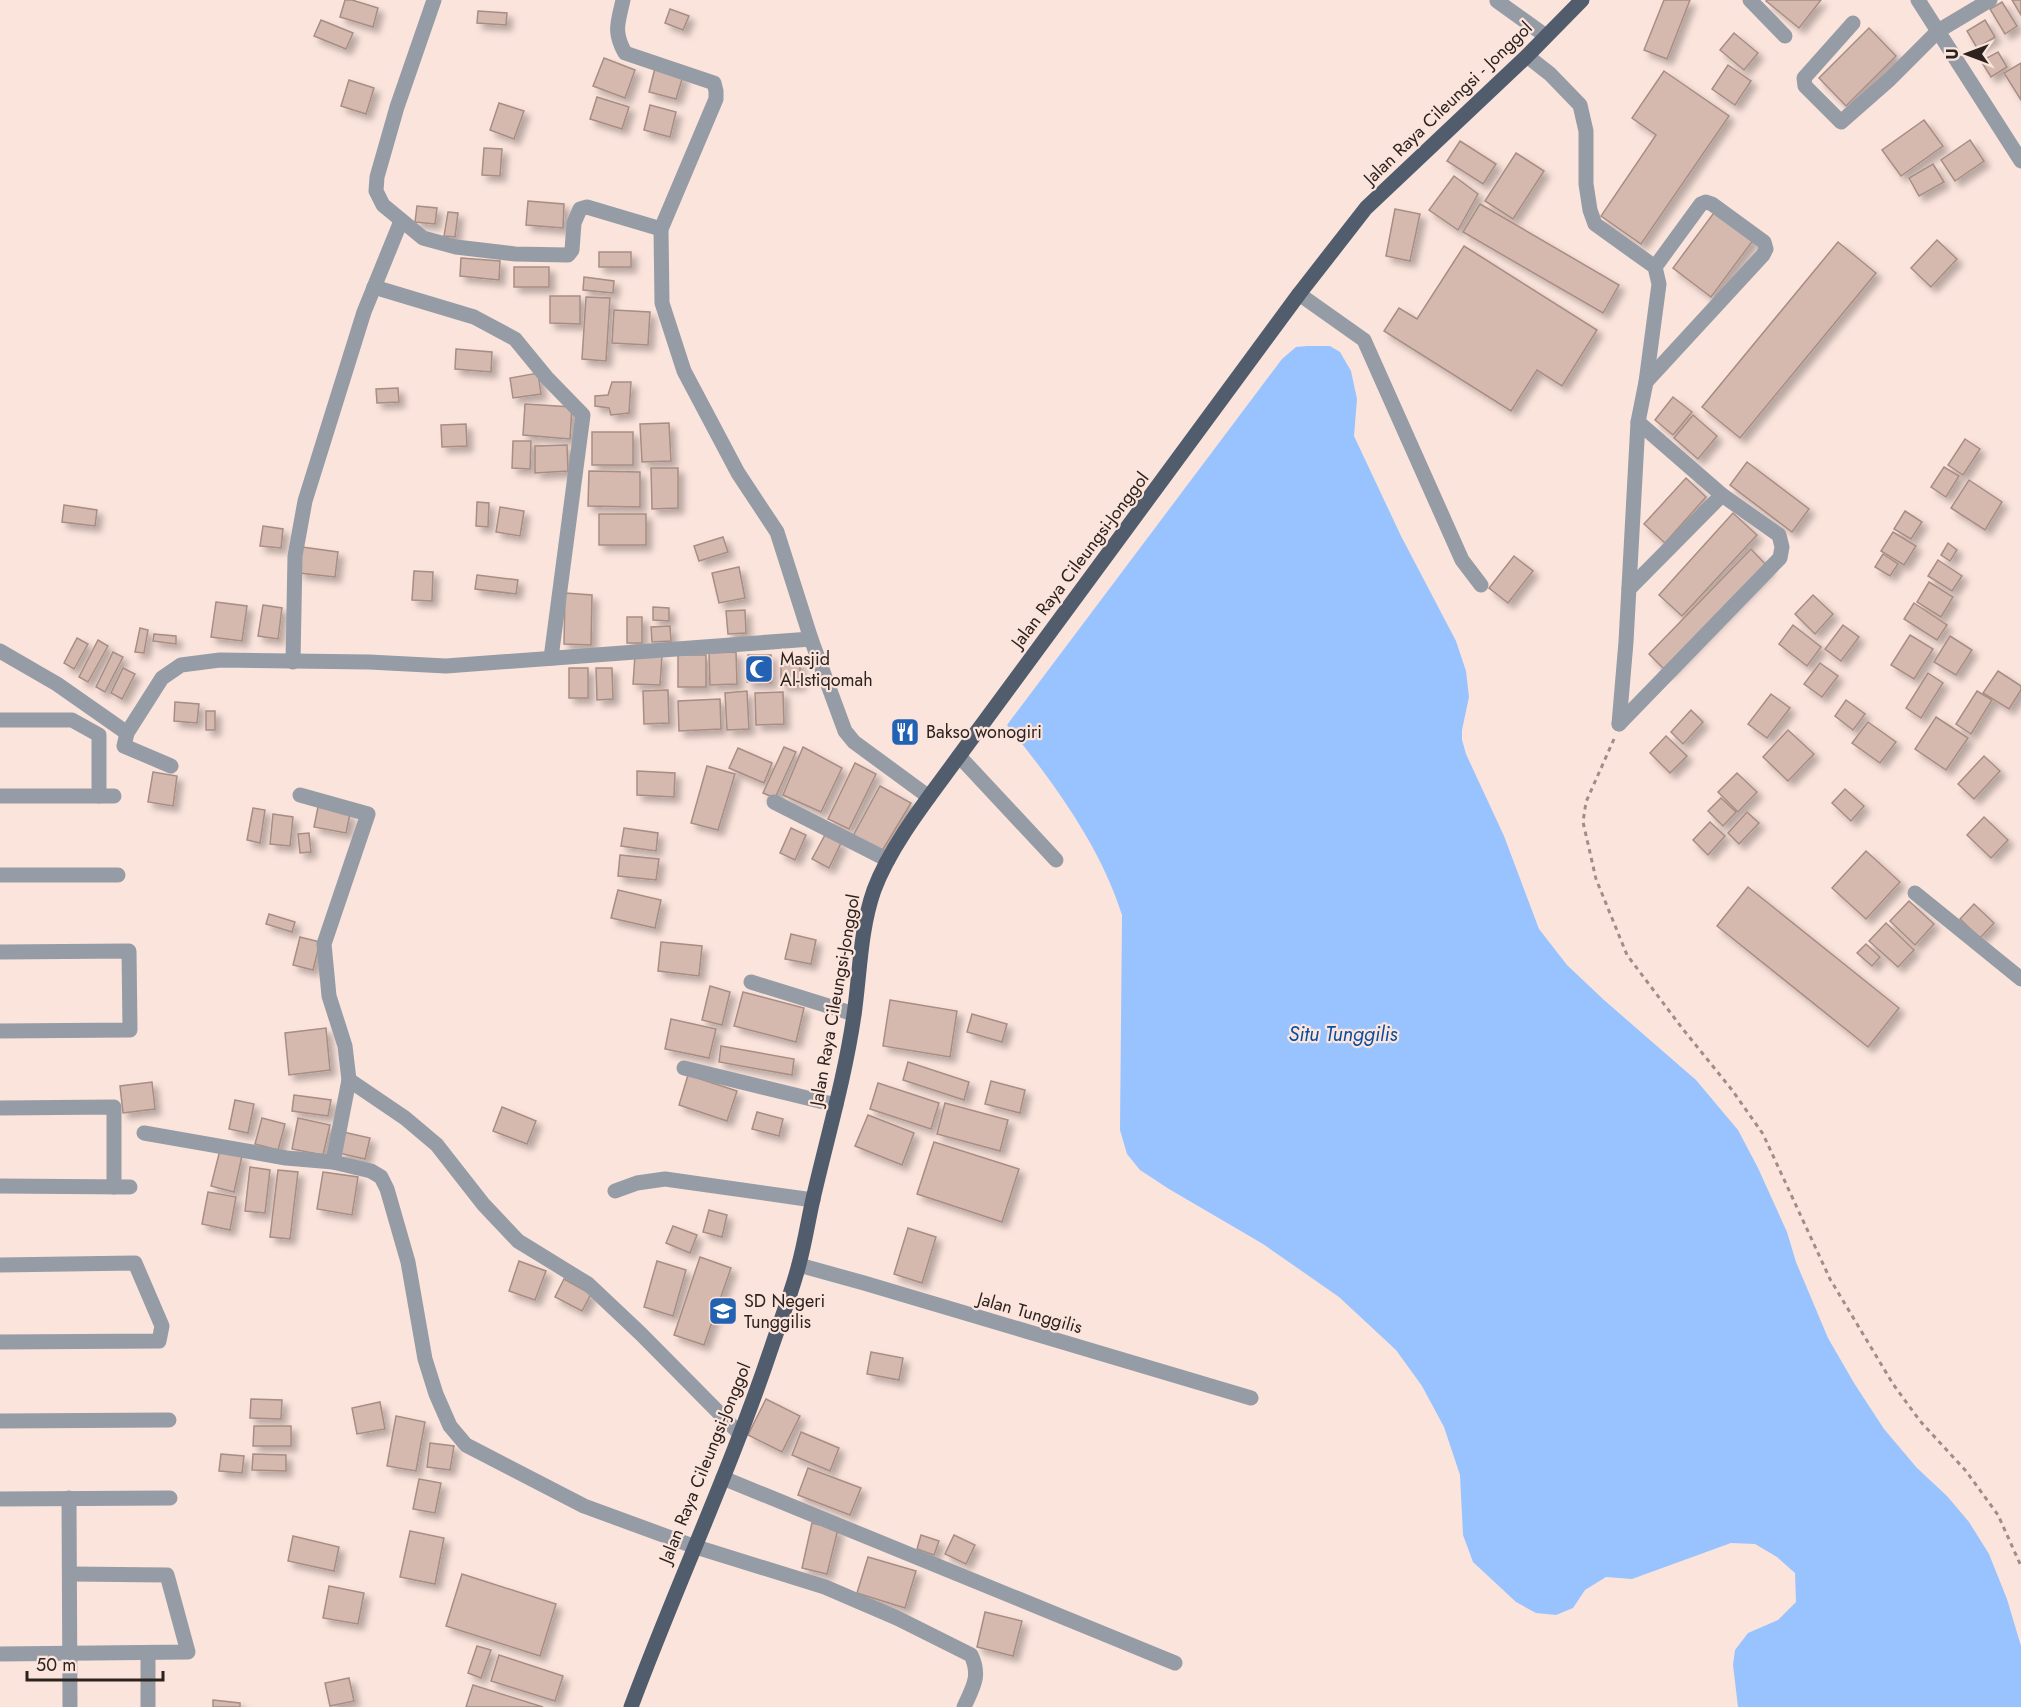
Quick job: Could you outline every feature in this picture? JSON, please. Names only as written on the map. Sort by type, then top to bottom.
[{"type":"main road","name":"Jalan Raya Cileungsi - Jonggol","points":[[1366,208],[1421,159],[1581,0]]},
{"type":"main road","name":"Jalan Raya Cileungsi-Jonggol","points":[[631,1707],[693,1546],[723,1478],[758,1388],[799,1266],[836,1105],[854,1014],[857,975],[867,915],[875,888],[888,860],[959,756],[1299,294],[1366,208]]},
{"type":"street","points":[[434,0],[397,107],[377,177],[376,191],[384,205],[423,238],[456,247],[515,254],[568,255],[572,250],[574,223],[580,209],[587,207],[661,229]]},
{"type":"street","points":[[623,0],[617,25],[618,40],[625,53],[714,83],[716,91],[716,99],[661,229],[662,303],[684,371],[738,473],[777,532],[810,639],[845,731],[854,742],[929,797]]},
{"type":"street","points":[[1750,0],[1785,36]]},
{"type":"street","points":[[1918,0],[2021,161]]},
{"type":"street","points":[[1853,23],[1804,78],[1805,86],[1841,122],[1890,79],[1938,31],[1990,0]]},
{"type":"street","points":[[1497,1],[1546,36]]},
{"type":"street","points":[[1527,56],[1550,74],[1580,105],[1586,131],[1586,184],[1590,210],[1595,224],[1655,267],[1659,284],[1646,382],[1638,422],[1619,724]]},
{"type":"street","points":[[1646,382],[1766,249],[1764,243],[1707,202],[1701,204],[1655,267]]},
{"type":"street","points":[[293,662],[296,556],[305,501],[364,312],[401,221]]},
{"type":"street","points":[[374,286],[474,317],[515,339],[547,378],[584,415],[551,658]]},
{"type":"street","points":[[1299,294],[1364,340],[1462,560],[1481,585]]},
{"type":"street","points":[[1619,724],[1780,558],[1782,547],[1779,535],[1722,495],[1638,422]]},
{"type":"street","points":[[1629,588],[1722,495]]},
{"type":"street","points":[[171,766],[124,746],[127,733],[162,678],[181,665],[220,660],[369,662],[446,666],[810,639]]},
{"type":"street","points":[[0,651],[57,684],[127,733]]},
{"type":"street","points":[[0,720],[72,720],[99,735],[107,796],[0,796]]},
{"type":"street","points":[[959,756],[1056,860]]},
{"type":"street","points":[[300,795],[368,814],[324,944],[329,996],[345,1046],[348,1080],[333,1162]]},
{"type":"street","points":[[774,802],[888,860]]},
{"type":"street","points":[[0,875],[118,874]]},
{"type":"street","points":[[1916,893],[2019,973]]},
{"type":"street","points":[[0,952],[129,951],[130,1030],[0,1031]]},
{"type":"street","points":[[751,982],[854,1014]]},
{"type":"street","points":[[684,1068],[836,1105]]},
{"type":"street","points":[[348,1080],[405,1118],[437,1145],[484,1205],[518,1241],[588,1284],[740,1434]]},
{"type":"street","points":[[0,1108],[114,1107],[122,1187],[0,1186]]},
{"type":"street","points":[[144,1133],[286,1158],[333,1162],[371,1171],[381,1177],[387,1189],[408,1262],[425,1359],[436,1394],[450,1426],[466,1445],[584,1506],[693,1546],[825,1587],[897,1618],[971,1655],[977,1666],[975,1681],[964,1707]]},
{"type":"street","points":[[615,1191],[636,1183],[664,1179],[813,1200]]},
{"type":"street","points":[[0,1265],[135,1263],[162,1326],[159,1341],[0,1342]]},
{"type":"street","name":"Jalan Tunggilis","points":[[799,1266],[864,1283],[1251,1398]]},
{"type":"street","points":[[0,1420],[169,1420]]},
{"type":"street","points":[[723,1478],[1174,1663]]},
{"type":"street","points":[[69,1498],[70,1707]]},
{"type":"street","points":[[0,1499],[170,1498]]},
{"type":"street","points":[[0,1654],[188,1652],[167,1575],[70,1574]]},
{"type":"street","points":[[148,1653],[148,1707]]},
{"type":"path","points":[[1619,724],[1613,744],[1586,802],[1583,822],[1596,879],[1628,955],[1763,1134],[1830,1279],[1893,1384],[1920,1420],[1966,1471],[1998,1515],[2021,1566]]},
{"type":"water","name":"Situ Tunggilis","points":[[1330,346],[1340,352],[1351,371],[1357,399],[1354,436],[1401,536],[1456,641],[1466,671],[1469,697],[1462,730],[1466,754],[1504,836],[1539,929],[1567,965],[1696,1080],[1738,1130],[1787,1232],[1796,1262],[1828,1338],[1854,1383],[1884,1429],[1917,1468],[1947,1496],[1969,1522],[1989,1554],[2007,1599],[2021,1646],[2021,1707],[1738,1707],[1733,1665],[1735,1650],[1748,1633],[1778,1620],[1796,1602],[1795,1573],[1777,1557],[1755,1544],[1731,1543],[1632,1579],[1606,1577],[1585,1590],[1573,1608],[1556,1615],[1536,1613],[1516,1602],[1473,1562],[1463,1535],[1460,1475],[1444,1427],[1422,1386],[1396,1350],[1339,1297],[1263,1244],[1140,1170],[1127,1154],[1120,1130],[1122,915],[1101,864],[1074,815],[1007,725],[1282,359],[1296,347]]},
{"type":"building","points":[[345,0],[378,8],[373,27],[340,17]]},
{"type":"building","points":[[1664,0],[1690,0],[1667,59],[1644,50]]},
{"type":"building","points":[[1767,0],[1821,0],[1799,28]]},
{"type":"building","points":[[2012,0],[2021,0],[2021,15]]},
{"type":"building","points":[[2002,2],[2017,26],[2005,34],[1990,9]]},
{"type":"building","points":[[670,9],[689,16],[683,30],[665,23]]},
{"type":"building","points":[[478,11],[507,13],[506,25],[477,23]]},
{"type":"building","points":[[321,20],[353,33],[346,49],[314,36]]},
{"type":"building","points":[[1985,20],[1995,37],[1977,48],[1967,31]]},
{"type":"building","points":[[1869,28],[1896,56],[1846,106],[1819,78]]},
{"type":"building","points":[[1734,33],[1758,53],[1744,70],[1720,50]]},
{"type":"building","points":[[1998,52],[2007,67],[1991,77],[1981,61]]},
{"type":"building","points":[[604,58],[635,70],[625,98],[593,86]]},
{"type":"building","points":[[2021,63],[2021,100],[2004,73]]},
{"type":"building","points":[[1728,65],[1751,81],[1735,105],[1712,89]]},
{"type":"building","points":[[655,68],[683,76],[676,99],[649,92]]},
{"type":"building","points":[[1664,71],[1729,116],[1641,244],[1601,216],[1656,135],[1632,118]]},
{"type":"building","points":[[349,80],[374,88],[366,114],[341,106]]},
{"type":"building","points":[[597,97],[629,107],[622,129],[590,119]]},
{"type":"building","points":[[499,103],[524,111],[514,139],[490,130]]},
{"type":"building","points":[[650,105],[676,112],[670,137],[644,130]]},
{"type":"building","points":[[1924,120],[1943,146],[1901,176],[1882,150]]},
{"type":"building","points":[[1970,140],[1984,161],[1955,181],[1941,160]]},
{"type":"building","points":[[1460,141],[1496,164],[1483,184],[1447,161]]},
{"type":"building","points":[[484,148],[502,149],[500,176],[482,175]]},
{"type":"building","points":[[1516,153],[1544,171],[1513,219],[1485,201]]},
{"type":"building","points":[[1933,164],[1944,182],[1919,196],[1909,178]]},
{"type":"building","points":[[1454,176],[1478,194],[1458,230],[1429,210]]},
{"type":"building","points":[[528,201],[564,204],[563,228],[526,225]]},
{"type":"building","points":[[1480,204],[1619,285],[1603,313],[1463,232]]},
{"type":"building","points":[[417,206],[437,208],[435,224],[415,222]]},
{"type":"building","points":[[1395,209],[1420,214],[1410,261],[1386,256]]},
{"type":"building","points":[[1716,210],[1754,239],[1711,297],[1673,268]]},
{"type":"building","points":[[448,212],[458,213],[455,237],[444,236]]},
{"type":"building","points":[[1937,240],[1957,259],[1931,287],[1911,268]]},
{"type":"building","points":[[1838,242],[1876,273],[1740,438],[1702,407]]},
{"type":"building","points":[[1464,246],[1597,330],[1562,386],[1537,370],[1511,411],[1384,331],[1399,308],[1417,319]]},
{"type":"building","points":[[599,252],[631,252],[631,267],[599,267]]},
{"type":"building","points":[[461,258],[500,261],[499,280],[460,276]]},
{"type":"building","points":[[514,267],[549,267],[549,287],[514,287]]},
{"type":"building","points":[[584,277],[614,281],[613,293],[583,290]]},
{"type":"building","points":[[550,296],[580,296],[580,324],[550,323]]},
{"type":"building","points":[[586,297],[610,298],[606,361],[582,359]]},
{"type":"building","points":[[614,310],[650,312],[648,345],[612,343]]},
{"type":"building","points":[[456,349],[492,352],[491,372],[455,369]]},
{"type":"building","points":[[538,373],[541,394],[513,398],[510,378]]},
{"type":"building","points":[[612,382],[631,382],[629,413],[611,415],[609,408],[595,406],[595,396],[608,395]]},
{"type":"building","points":[[398,388],[399,402],[377,403],[376,389]]},
{"type":"building","points":[[1673,397],[1692,412],[1673,435],[1655,420]]},
{"type":"building","points":[[525,404],[572,407],[570,439],[523,435]]},
{"type":"building","points":[[1693,415],[1717,436],[1698,459],[1674,438]]},
{"type":"building","points":[[669,423],[671,461],[642,462],[640,424]]},
{"type":"building","points":[[466,424],[467,446],[442,447],[441,425]]},
{"type":"building","points":[[592,432],[633,432],[633,465],[592,465]]},
{"type":"building","points":[[1965,439],[1980,449],[1963,475],[1948,465]]},
{"type":"building","points":[[513,441],[531,441],[530,469],[512,468]]},
{"type":"building","points":[[567,445],[568,471],[535,473],[535,446]]},
{"type":"building","points":[[1747,462],[1809,509],[1792,532],[1730,485]]},
{"type":"building","points":[[1944,467],[1959,476],[1946,497],[1931,487]]},
{"type":"building","points":[[651,468],[678,468],[678,508],[652,509]]},
{"type":"building","points":[[589,471],[640,472],[640,507],[588,506]]},
{"type":"building","points":[[1686,478],[1706,497],[1665,543],[1644,524]]},
{"type":"building","points":[[1969,480],[2002,502],[1985,530],[1951,508]]},
{"type":"building","points":[[477,502],[489,503],[488,527],[476,526]]},
{"type":"building","points":[[64,505],[97,510],[95,526],[62,522]]},
{"type":"building","points":[[500,507],[524,511],[520,536],[496,532]]},
{"type":"building","points":[[1905,511],[1922,522],[1911,539],[1894,529]]},
{"type":"building","points":[[1733,513],[1757,535],[1682,616],[1659,595]]},
{"type":"building","points":[[599,514],[646,514],[646,545],[599,545]]},
{"type":"building","points":[[263,526],[283,529],[281,548],[260,546]]},
{"type":"building","points":[[1893,532],[1916,546],[1904,565],[1881,551]]},
{"type":"building","points":[[723,537],[728,552],[699,561],[694,546]]},
{"type":"building","points":[[1948,543],[1957,550],[1950,561],[1941,555]]},
{"type":"building","points":[[302,547],[338,552],[335,577],[299,573]]},
{"type":"building","points":[[1751,549],[1769,568],[1667,672],[1649,654]]},
{"type":"building","points":[[1883,554],[1898,564],[1890,576],[1875,567]]},
{"type":"building","points":[[1514,556],[1533,571],[1508,603],[1489,588]]},
{"type":"building","points":[[1938,560],[1962,576],[1952,591],[1928,576]]},
{"type":"building","points":[[739,567],[745,598],[719,603],[712,573]]},
{"type":"building","points":[[414,571],[433,572],[432,601],[412,600]]},
{"type":"building","points":[[477,575],[518,580],[516,594],[475,589]]},
{"type":"building","points":[[1929,582],[1953,597],[1941,617],[1917,602]]},
{"type":"building","points":[[565,593],[592,595],[591,645],[564,644]]},
{"type":"building","points":[[1813,595],[1833,614],[1815,634],[1795,614]]},
{"type":"building","points":[[216,602],[247,606],[242,641],[211,637]]},
{"type":"building","points":[[1914,603],[1947,625],[1937,640],[1904,619]]},
{"type":"building","points":[[263,605],[282,608],[278,639],[258,636]]},
{"type":"building","points":[[653,607],[669,608],[669,621],[653,620]]},
{"type":"building","points":[[745,610],[746,633],[728,634],[726,611]]},
{"type":"building","points":[[627,617],[642,617],[642,643],[627,643]]},
{"type":"building","points":[[1793,625],[1821,647],[1807,666],[1779,644]]},
{"type":"building","points":[[1843,625],[1859,637],[1841,661],[1825,649]]},
{"type":"building","points":[[670,626],[671,641],[652,642],[651,627]]},
{"type":"building","points":[[140,628],[148,630],[144,653],[135,652]]},
{"type":"building","points":[[154,634],[176,636],[176,644],[153,641]]},
{"type":"building","points":[[1910,635],[1933,649],[1914,679],[1891,665]]},
{"type":"building","points":[[1950,636],[1972,650],[1956,675],[1934,662]]},
{"type":"building","points":[[77,638],[88,644],[74,669],[64,663]]},
{"type":"building","points":[[98,640],[108,646],[88,682],[79,677]]},
{"type":"building","points":[[113,652],[123,657],[105,692],[96,687]]},
{"type":"building","points":[[736,652],[737,684],[710,685],[709,653]]},
{"type":"building","points":[[635,655],[662,656],[660,685],[633,684]]},
{"type":"building","points":[[678,655],[706,655],[706,687],[678,687]]},
{"type":"building","name":"Masjid Al-Istiqomah","points":[[748,655],[771,655],[771,683],[747,682]]},
{"type":"building","points":[[781,661],[800,661],[800,685],[781,685]]},
{"type":"building","points":[[1820,663],[1838,676],[1822,697],[1804,684]]},
{"type":"building","points":[[123,668],[135,674],[122,699],[111,693]]},
{"type":"building","points":[[569,668],[588,668],[588,698],[569,698]]},
{"type":"building","points":[[596,668],[612,668],[613,699],[597,700]]},
{"type":"building","points":[[1998,671],[2021,686],[2021,690],[2009,709],[1983,693]]},
{"type":"building","points":[[1928,673],[1943,683],[1921,718],[1906,708]]},
{"type":"building","points":[[668,690],[669,723],[644,724],[643,691]]},
{"type":"building","points":[[747,691],[749,729],[727,730],[725,693]]},
{"type":"building","points":[[1977,691],[1992,700],[1971,734],[1956,724]]},
{"type":"building","points":[[783,692],[784,724],[756,725],[755,693]]},
{"type":"building","points":[[1771,694],[1790,708],[1767,738],[1748,724]]},
{"type":"building","points":[[720,699],[721,729],[679,731],[678,701]]},
{"type":"building","points":[[1846,700],[1865,714],[1853,730],[1835,716]]},
{"type":"building","points":[[175,702],[199,704],[197,723],[174,721]]},
{"type":"building","points":[[1691,710],[1703,722],[1683,744],[1671,732]]},
{"type":"building","points":[[206,711],[215,711],[215,730],[206,730]]},
{"type":"building","points":[[1936,717],[1968,738],[1946,770],[1915,749]]},
{"type":"building","points":[[1868,722],[1896,742],[1880,763],[1852,743]]},
{"type":"building","points":[[1788,730],[1814,754],[1788,781],[1763,757]]},
{"type":"building","points":[[1666,736],[1687,756],[1670,773],[1650,753]]},
{"type":"building","points":[[784,747],[796,752],[775,798],[763,793]]},
{"type":"building","points":[[803,747],[842,768],[821,812],[783,795]]},
{"type":"building","points":[[738,748],[772,763],[764,783],[729,768]]},
{"type":"building","points":[[1984,756],[2000,771],[1974,799],[1958,784]]},
{"type":"building","points":[[855,763],[876,774],[849,829],[828,819]]},
{"type":"building","points":[[707,766],[735,774],[718,830],[691,823]]},
{"type":"building","points":[[637,771],[675,773],[674,797],[637,795]]},
{"type":"building","points":[[153,772],[177,776],[173,806],[148,802]]},
{"type":"building","points":[[1737,773],[1757,792],[1738,812],[1718,792]]},
{"type":"building","points":[[880,786],[911,803],[882,851],[853,836]]},
{"type":"building","points":[[1845,789],[1864,806],[1851,821],[1832,803]]},
{"type":"building","points":[[1721,798],[1736,812],[1723,826],[1708,811]]},
{"type":"building","points":[[318,807],[350,814],[346,833],[314,827]]},
{"type":"building","points":[[253,808],[265,810],[260,843],[247,840]]},
{"type":"building","points":[[1747,812],[1759,823],[1739,844],[1728,833]]},
{"type":"building","points":[[273,814],[293,817],[290,846],[270,844]]},
{"type":"building","points":[[1984,817],[2008,840],[1991,858],[1967,835]]},
{"type":"building","points":[[1710,822],[1725,836],[1708,855],[1693,840]]},
{"type":"building","points":[[624,828],[658,833],[656,851],[621,846]]},
{"type":"building","points":[[791,828],[806,835],[795,860],[780,853]]},
{"type":"building","points":[[309,833],[311,852],[300,853],[298,834]]},
{"type":"building","points":[[825,835],[841,843],[829,868],[812,859]]},
{"type":"building","points":[[1866,851],[1900,882],[1866,919],[1832,888]]},
{"type":"building","points":[[620,855],[659,859],[656,880],[618,876]]},
{"type":"building","points":[[1748,887],[1899,1008],[1868,1047],[1717,926]]},
{"type":"building","points":[[618,890],[661,900],[655,928],[611,918]]},
{"type":"building","points":[[1909,901],[1934,924],[1915,945],[1890,921]]},
{"type":"building","points":[[1974,904],[1994,923],[1980,938],[1960,919]]},
{"type":"building","points":[[269,914],[295,922],[292,932],[266,924]]},
{"type":"building","points":[[1886,923],[1914,950],[1898,967],[1869,941]]},
{"type":"building","points":[[791,934],[816,940],[811,964],[785,959]]},
{"type":"building","points":[[300,937],[320,942],[313,970],[293,965]]},
{"type":"building","points":[[661,942],[702,946],[699,976],[658,971]]},
{"type":"building","points":[[1866,944],[1880,957],[1872,966],[1857,953]]},
{"type":"building","points":[[710,986],[730,992],[722,1025],[702,1020]]},
{"type":"building","points":[[743,992],[804,1008],[796,1042],[734,1026]]},
{"type":"building","points":[[890,1000],[957,1011],[950,1057],[883,1046]]},
{"type":"building","points":[[972,1014],[1007,1024],[1002,1042],[967,1032]]},
{"type":"building","points":[[671,1019],[716,1029],[709,1058],[665,1049]]},
{"type":"building","points":[[326,1028],[330,1070],[289,1075],[285,1033]]},
{"type":"building","points":[[721,1046],[794,1059],[792,1075],[719,1062]]},
{"type":"building","points":[[908,1062],[969,1082],[964,1100],[903,1080]]},
{"type":"building","points":[[688,1075],[737,1091],[727,1121],[679,1105]]},
{"type":"building","points":[[991,1081],[1025,1090],[1020,1113],[985,1104]]},
{"type":"building","points":[[152,1082],[155,1109],[123,1113],[120,1086]]},
{"type":"building","points":[[878,1083],[939,1103],[931,1129],[870,1109]]},
{"type":"building","points":[[294,1095],[331,1100],[328,1116],[292,1111]]},
{"type":"building","points":[[235,1100],[254,1104],[248,1133],[229,1129]]},
{"type":"building","points":[[945,1103],[1008,1120],[1000,1151],[937,1134]]},
{"type":"building","points":[[502,1107],[536,1121],[527,1144],[493,1131]]},
{"type":"building","points":[[757,1112],[783,1119],[779,1136],[752,1129]]},
{"type":"building","points":[[868,1115],[914,1133],[902,1165],[855,1146]]},
{"type":"building","points":[[262,1118],[285,1124],[278,1150],[255,1144]]},
{"type":"building","points":[[298,1118],[330,1125],[323,1155],[292,1149]]},
{"type":"building","points":[[343,1132],[370,1138],[365,1159],[339,1153]]},
{"type":"building","points":[[934,1142],[1019,1169],[1002,1222],[917,1194]]},
{"type":"building","points":[[220,1150],[242,1156],[234,1192],[211,1186]]},
{"type":"building","points":[[250,1167],[270,1170],[265,1213],[245,1211]]},
{"type":"building","points":[[278,1170],[298,1172],[290,1239],[270,1237]]},
{"type":"building","points":[[323,1172],[358,1177],[352,1215],[317,1209]]},
{"type":"building","points":[[208,1192],[236,1197],[230,1230],[202,1224]]},
{"type":"building","points":[[709,1210],[727,1215],[722,1237],[703,1232]]},
{"type":"building","points":[[673,1226],[697,1235],[690,1253],[666,1243]]},
{"type":"building","points":[[908,1228],[936,1237],[922,1283],[894,1274]]},
{"type":"building","points":[[700,1257],[731,1268],[704,1345],[674,1335]]},
{"type":"building","points":[[519,1261],[546,1271],[535,1300],[509,1291]]},
{"type":"building","points":[[657,1261],[686,1270],[673,1316],[644,1307]]},
{"type":"building","points":[[564,1279],[591,1294],[582,1311],[555,1297]]},
{"type":"building","points":[[871,1352],[903,1358],[899,1380],[867,1374]]},
{"type":"building","points":[[251,1399],[282,1400],[281,1419],[250,1418]]},
{"type":"building","points":[[766,1399],[800,1416],[782,1452],[748,1435]]},
{"type":"building","points":[[380,1402],[385,1429],[357,1434],[352,1408]]},
{"type":"building","points":[[396,1416],[425,1422],[416,1471],[387,1466]]},
{"type":"building","points":[[254,1426],[291,1426],[291,1446],[253,1446]]},
{"type":"building","points":[[801,1432],[839,1448],[830,1471],[792,1455]]},
{"type":"building","points":[[430,1443],[454,1446],[450,1470],[427,1467]]},
{"type":"building","points":[[221,1454],[244,1456],[242,1473],[219,1471]]},
{"type":"building","points":[[253,1454],[286,1455],[286,1471],[252,1470]]},
{"type":"building","points":[[808,1468],[861,1488],[850,1515],[798,1495]]},
{"type":"building","points":[[419,1479],[441,1483],[435,1513],[413,1509]]},
{"type":"building","points":[[812,1523],[838,1529],[827,1574],[802,1568]]},
{"type":"building","points":[[410,1531],[444,1538],[435,1584],[400,1577]]},
{"type":"building","points":[[921,1535],[939,1541],[934,1555],[917,1549]]},
{"type":"building","points":[[954,1535],[975,1545],[966,1564],[945,1554]]},
{"type":"building","points":[[293,1536],[339,1547],[334,1571],[288,1561]]},
{"type":"building","points":[[868,1557],[916,1571],[905,1608],[857,1593]]},
{"type":"building","points":[[462,1574],[556,1604],[540,1656],[446,1626]]},
{"type":"building","points":[[329,1586],[364,1593],[358,1624],[323,1618]]},
{"type":"building","points":[[985,1612],[1022,1621],[1013,1656],[977,1647]]},
{"type":"building","points":[[477,1646],[491,1650],[481,1678],[468,1673]]},
{"type":"building","points":[[499,1655],[563,1676],[555,1701],[491,1681]]},
{"type":"building","points":[[349,1678],[354,1701],[330,1706],[325,1683]]},
{"type":"building","points":[[473,1685],[543,1707],[466,1707]]},
{"type":"building","points":[[213,1700],[240,1703],[240,1707],[213,1707]]},
{"type":"place","name":"Masjid Al-Istiqomah","points":[[759,669]]},
{"type":"place","name":"Bakso wonogiri","points":[[905,732]]},
{"type":"place","name":"SD Negeri Tunggilis","points":[[723,1311]]}]
